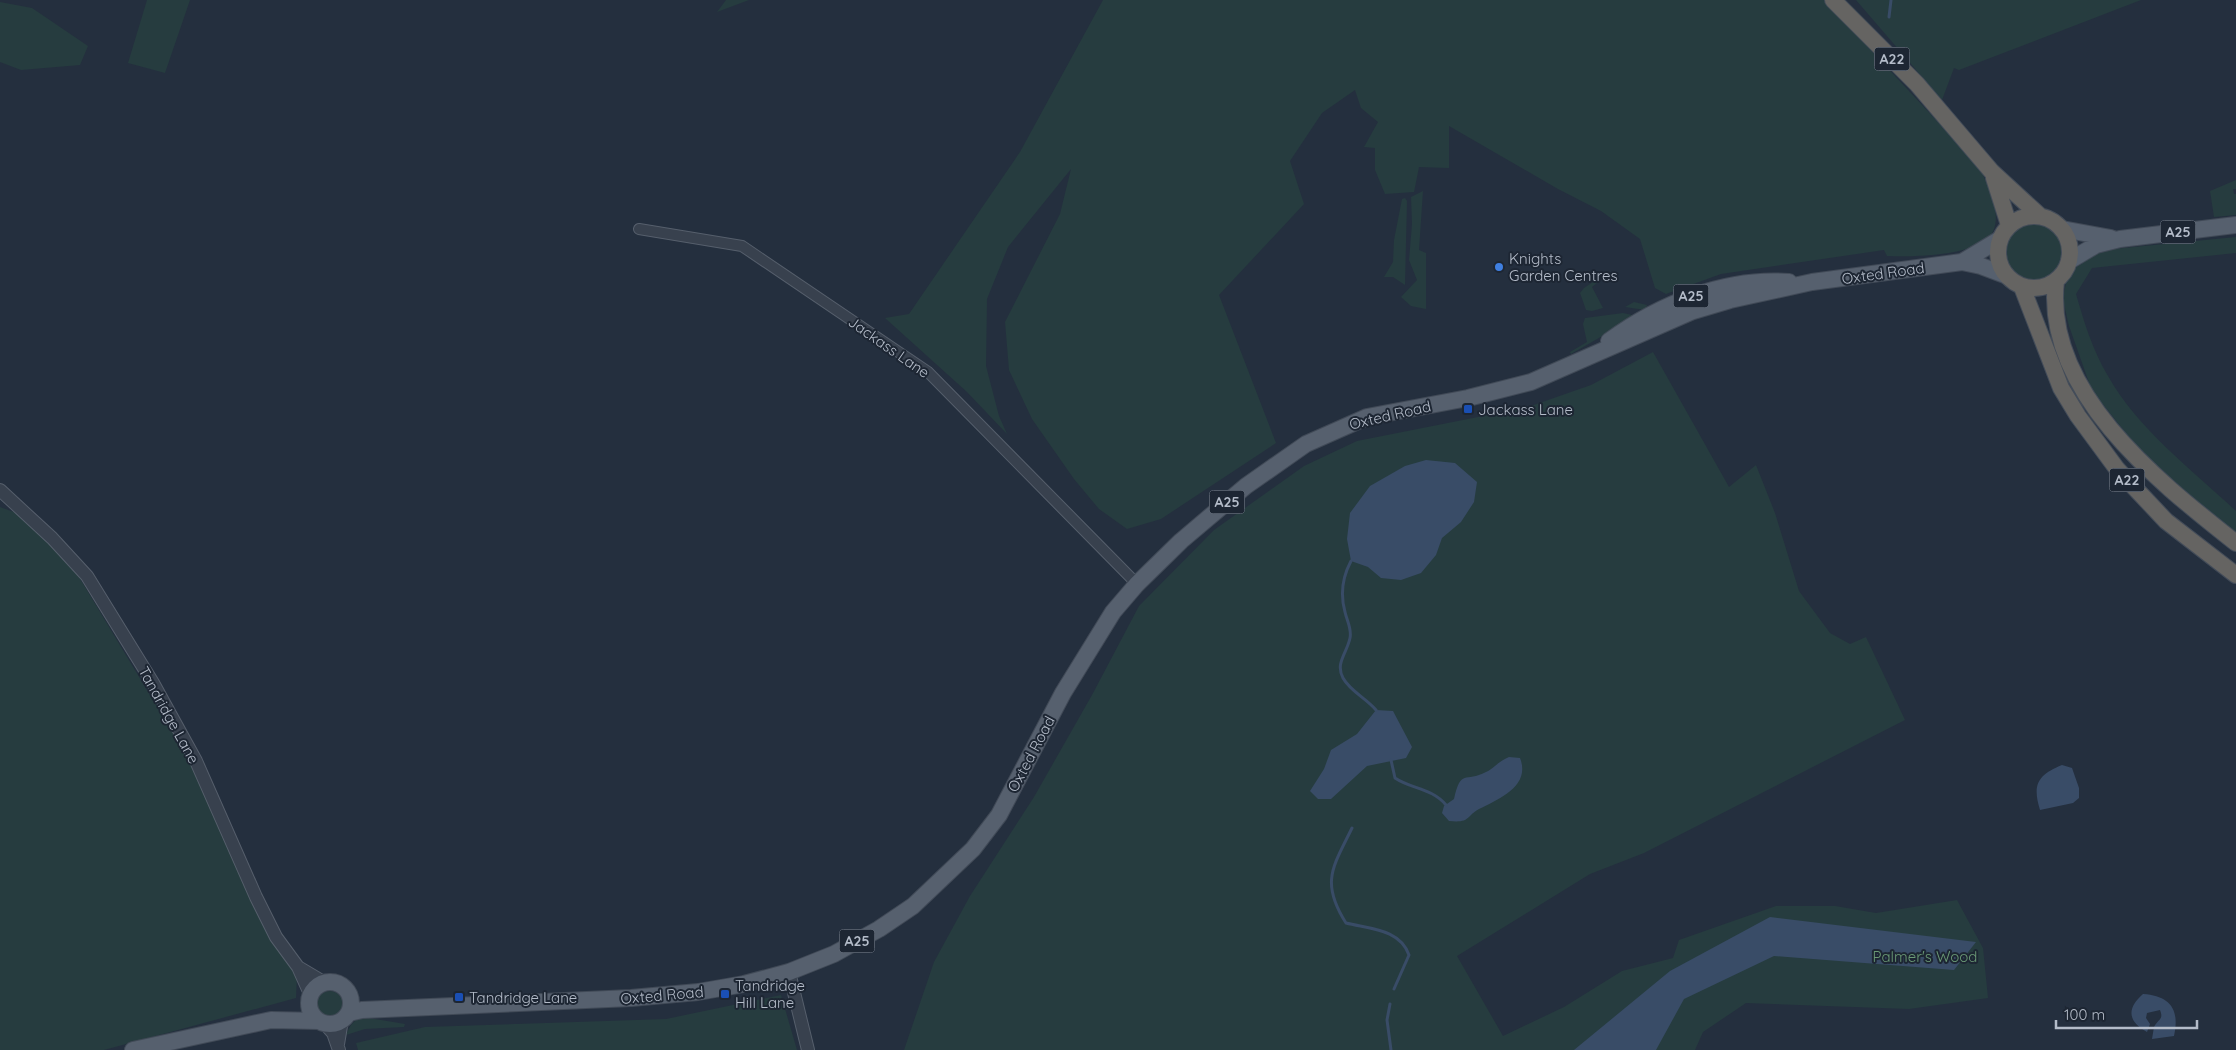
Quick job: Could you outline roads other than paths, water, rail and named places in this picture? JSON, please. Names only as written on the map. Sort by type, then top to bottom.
[{"type":"highway","name":"A22","points":[[1833,0],[1917,84],[1992,172],[2040,216]]},
{"type":"highway","name":"A22","points":[[1992,172],[2009,225]]},
{"type":"highway","points":[[2040,216],[2054,222],[2062,229],[2068,240],[2069,260],[2065,272],[2056,281],[2040,288],[2022,287],[2005,274],[1997,254],[2000,239],[2009,225],[2022,218],[2040,216]]},
{"type":"highway","name":"A22","points":[[2056,281],[2054,299],[2056,319],[2064,354],[2102,419],[2142,463],[2182,500],[2236,543]]},
{"type":"highway","name":"A22","points":[[2022,287],[2061,388],[2078,416],[2116,469],[2166,521],[2236,575]]},
{"type":"main road","name":"A25","points":[[2069,260],[2096,245],[2120,239],[2236,225]]},
{"type":"main road","name":"A25","points":[[2062,229],[2120,239]]},
{"type":"main road","name":"Oxted Road","points":[[1962,262],[2000,239]]},
{"type":"main road","name":"Oxted Road","points":[[345,1017],[362,1010],[631,998],[698,992],[744,984],[789,972],[834,954],[879,930],[913,906],[973,849],[999,815],[1088,649],[1113,612],[1137,584],[1181,541],[1246,486],[1306,444],[1328,432],[1367,417],[1468,398],[1531,382],[1594,353],[1610,339],[1644,318],[1686,298],[1719,289],[1770,281],[1804,284],[1962,262],[1982,266],[2005,274]]},
{"type":"main road","points":[[133,1050],[271,1020],[335,1024],[345,1017],[350,998],[347,992],[336,984],[325,984],[318,986],[310,998],[271,1020]]},
{"type":"main road","name":"Oxted Road","points":[[347,992],[362,998],[404,1008]]},
{"type":"main road","points":[[310,998],[310,1008],[322,1022]]},
{"type":"street","name":"Jackass Lane","points":[[639,229],[742,246],[928,372],[1137,584]]},
{"type":"street","name":"Tandridge Lane","points":[[0,490],[52,538],[87,576],[153,683],[196,761],[256,897],[276,937],[298,967],[310,998]]},
{"type":"street","name":"Tandridge Lane","points":[[298,967],[325,984]]},
{"type":"street","points":[[789,972],[808,1050]]},
{"type":"street","points":[[339,1047],[345,1017]]},
{"type":"street","points":[[322,1022],[333,1033],[339,1047]]},
{"type":"water","points":[[1426,460],[1455,463],[1477,482],[1474,502],[1461,522],[1442,538],[1436,555],[1421,573],[1401,580],[1381,578],[1368,567],[1351,561],[1347,539],[1350,513],[1370,486],[1405,466]]},
{"type":"water","points":[[1376,710],[1393,711],[1412,747],[1406,758],[1367,766],[1331,799],[1318,799],[1310,791],[1324,769],[1331,750],[1357,734]]},
{"type":"water","points":[[1509,757],[1520,758],[1522,768],[1517,784],[1504,796],[1479,809],[1467,819],[1449,821],[1442,813],[1444,806],[1454,799],[1459,783],[1465,778],[1479,775],[1492,769]]},
{"type":"water","points":[[2062,765],[2072,768],[2079,788],[2079,798],[2073,803],[2040,810],[2037,793],[2039,782],[2047,773]]},
{"type":"water","points":[[1770,917],[1976,942],[1954,970],[1774,956],[1684,999],[1656,1050],[1574,1050],[1670,971]]},
{"type":"water","points":[[2143,994],[2160,998],[2171,1006],[2175,1018],[2174,1036],[2152,1039],[2154,1027],[2161,1018],[2160,1010],[2147,1013],[2146,1018],[2150,1024],[2147,1032],[2140,1028],[2133,1019],[2132,1009],[2134,1004]]},
{"type":"waterway","points":[[1889,17],[1891,0]]},
{"type":"waterway","points":[[1351,561],[1342,592],[1350,635],[1340,668],[1346,683],[1376,710]]},
{"type":"waterway","points":[[1391,760],[1395,778],[1434,795],[1446,805]]},
{"type":"waterway","points":[[1352,828],[1335,864],[1331,885],[1333,896],[1346,923],[1391,935],[1405,946],[1409,955],[1394,989]]},
{"type":"waterway","points":[[1390,1004],[1387,1020],[1391,1050]]},
{"type":"place","name":"Knights Garden Centres","points":[[1499,267]]},
{"type":"place","name":"Jackass Lane","points":[[1468,409]]},
{"type":"place","name":"Tandridge Hill Lane","points":[[725,994]]},
{"type":"place","name":"Tandridge Lane","points":[[459,997]]},
{"type":"park label","name":"Palmer's Wood","points":[[1925,956]]}]
